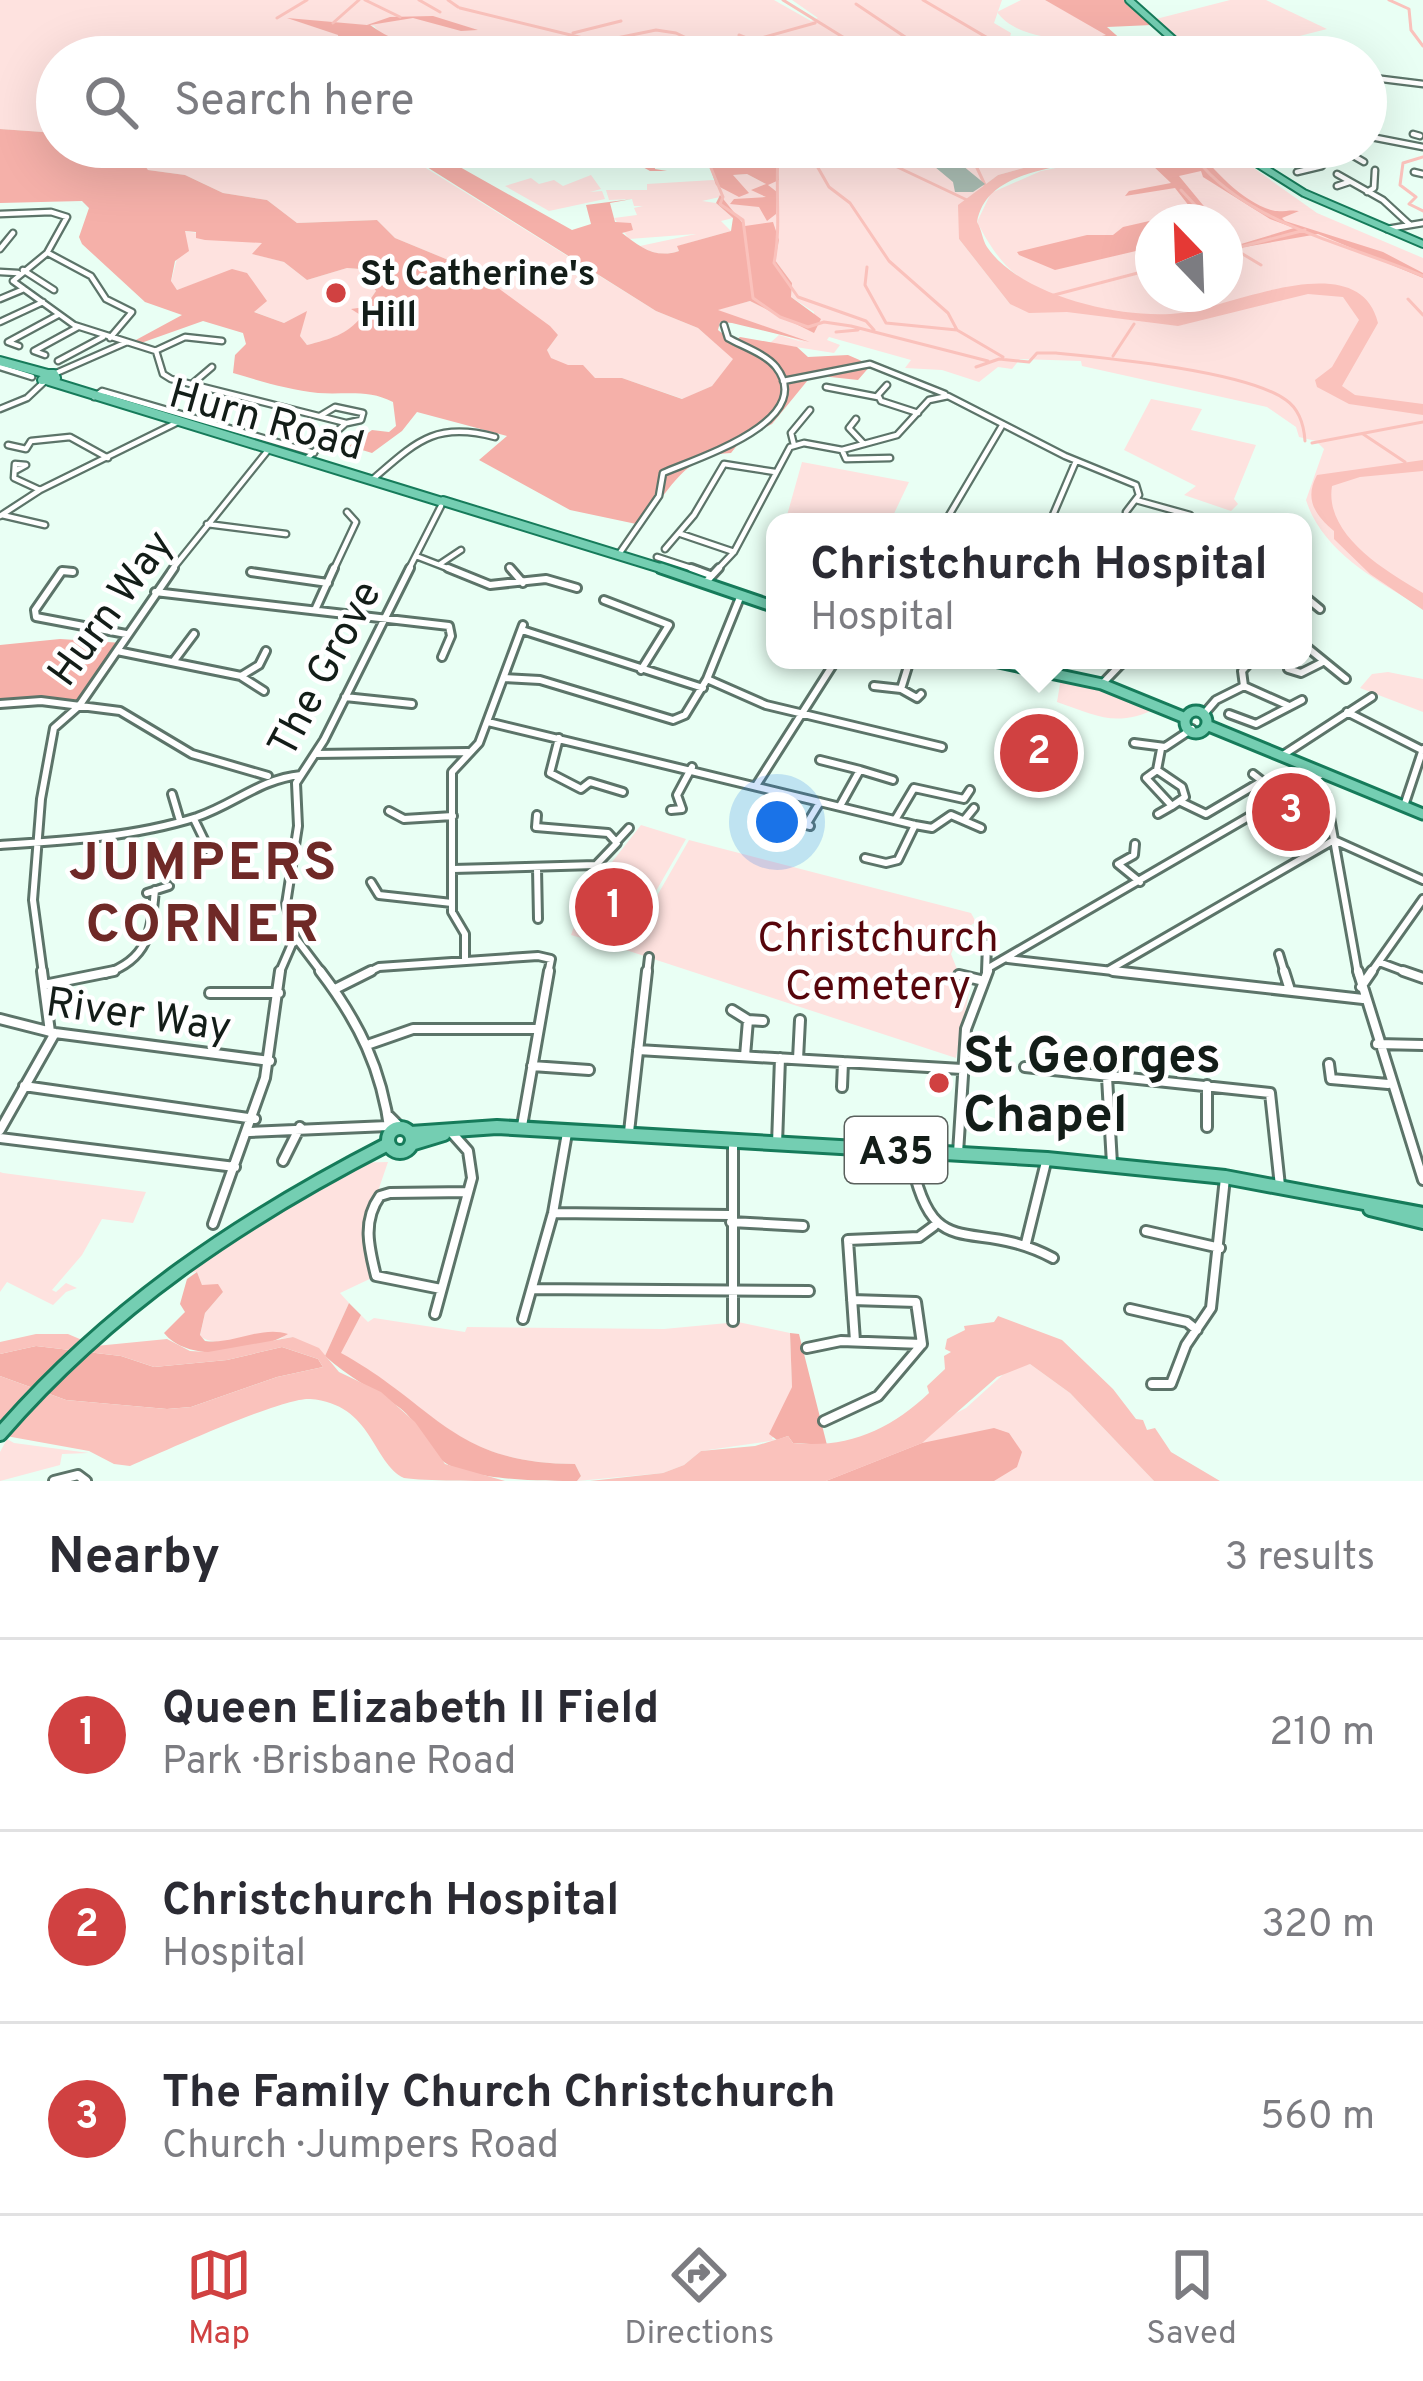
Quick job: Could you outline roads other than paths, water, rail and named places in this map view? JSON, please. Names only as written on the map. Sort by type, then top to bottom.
[{"type":"main road","points":[[1129,0],[1162,36]]},
{"type":"main road","points":[[1265,168],[1304,193],[1423,244]]},
{"type":"main road","name":"Hurn Road","points":[[0,364],[92,398],[309,457],[437,504],[459,505],[619,554],[658,556],[766,606]]},
{"type":"main road","points":[[1031,669],[1102,684],[1183,717],[1203,715],[1209,726]]},
{"type":"main road","points":[[1183,717],[1192,729],[1209,726],[1423,814]]},
{"type":"main road","name":"A35","points":[[0,1434],[64,1358],[138,1294],[196,1252],[397,1132],[462,1138],[521,1130],[1047,1159],[1225,1177],[1423,1218]]},
{"type":"street","points":[[1387,83],[1423,84]]},
{"type":"street","points":[[1413,145],[1418,134]]},
{"type":"street","points":[[1387,140],[1423,147]]},
{"type":"street","points":[[1297,172],[1314,168]]},
{"type":"street","points":[[1367,192],[1374,188],[1375,170]]},
{"type":"street","points":[[1414,172],[1423,174]]},
{"type":"street","points":[[1337,174],[1409,224]]},
{"type":"street","points":[[1336,186],[1349,182]]},
{"type":"street","points":[[0,214],[54,212],[66,216],[67,225],[47,253],[13,281],[79,327],[156,351],[185,337],[222,341]]},
{"type":"street","points":[[1387,229],[1423,223]]},
{"type":"street","points":[[0,249],[14,233]]},
{"type":"street","points":[[47,253],[91,276],[106,299],[132,312],[107,337],[58,361]]},
{"type":"street","points":[[0,272],[21,272],[54,290]]},
{"type":"street","points":[[0,299],[24,289]]},
{"type":"street","points":[[0,322],[43,302]]},
{"type":"street","points":[[19,346],[8,342],[58,314]]},
{"type":"street","points":[[619,554],[659,496],[663,473],[764,428],[781,407],[783,380],[767,357],[728,338],[724,325]]},
{"type":"street","points":[[45,355],[34,351],[79,327]]},
{"type":"street","points":[[0,409],[28,398],[47,378],[127,342]]},
{"type":"street","points":[[156,351],[165,376],[192,385],[346,423],[361,420],[363,413],[335,407],[320,416]]},
{"type":"street","points":[[783,380],[870,364],[1076,461],[1136,484],[1136,500],[1126,513]]},
{"type":"street","points":[[192,385],[212,367]]},
{"type":"street","points":[[878,397],[887,385]]},
{"type":"street","points":[[826,387],[878,397],[918,413]]},
{"type":"street","name":"Hurn Road","points":[[92,398],[102,391],[309,457]]},
{"type":"street","points":[[794,445],[842,450],[902,433],[929,400],[944,396]]},
{"type":"street","points":[[794,445],[790,436],[810,410]]},
{"type":"street","points":[[856,419],[849,428],[865,445]]},
{"type":"street","points":[[1,516],[40,490],[176,423]]},
{"type":"street","points":[[309,457],[346,423]]},
{"type":"street","points":[[951,513],[1003,424]]},
{"type":"street","points":[[373,479],[438,429],[475,430],[495,437]]},
{"type":"street","points":[[8,445],[26,449],[32,441],[70,437],[108,458]]},
{"type":"street","points":[[709,579],[734,552],[794,445]]},
{"type":"street","name":"Hurn Way","points":[[52,1032],[34,928],[38,843],[54,728],[79,706],[154,592],[269,449]]},
{"type":"street","points":[[842,450],[844,461],[890,458]]},
{"type":"street","points":[[1054,513],[1076,461]]},
{"type":"street","points":[[658,556],[681,534],[724,464],[775,472]]},
{"type":"street","points":[[15,475],[10,484],[24,482],[40,490]]},
{"type":"street","points":[[1136,500],[1183,513]]},
{"type":"street","name":"The Grove","points":[[298,941],[286,912],[299,779],[416,556],[437,504]]},
{"type":"street","points":[[315,610],[356,522],[347,512]]},
{"type":"street","points":[[1,516],[45,525]]},
{"type":"street","points":[[207,524],[286,534]]},
{"type":"street","points":[[681,534],[734,552]]},
{"type":"street","points":[[440,564],[461,550]]},
{"type":"street","points":[[416,556],[490,585],[550,579],[577,588]]},
{"type":"street","points":[[509,567],[523,583]]},
{"type":"street","points":[[74,572],[62,571],[35,616],[128,635]]},
{"type":"street","points":[[251,572],[328,584]]},
{"type":"street","points":[[154,592],[449,626],[452,636],[442,657]]},
{"type":"street","points":[[503,678],[540,680],[673,720],[685,715],[704,688],[741,597]]},
{"type":"street","points":[[606,602],[669,625],[641,670]]},
{"type":"street","points":[[1312,602],[1320,609]]},
{"type":"street","points":[[451,781],[454,765],[477,747],[522,628],[704,688]]},
{"type":"street","points":[[173,662],[194,634]]},
{"type":"street","points":[[117,651],[241,676],[264,691]]},
{"type":"street","points":[[241,676],[259,665],[266,651]]},
{"type":"street","points":[[1312,654],[1346,679]]},
{"type":"street","points":[[1312,667],[1321,663]]},
{"type":"street","points":[[757,784],[830,669]]},
{"type":"street","points":[[901,689],[907,669]]},
{"type":"street","points":[[1102,684],[1116,669]]},
{"type":"street","points":[[1244,669],[1244,686]]},
{"type":"street","points":[[1288,669],[1300,673],[1308,669]]},
{"type":"street","points":[[707,679],[766,704],[942,747]]},
{"type":"street","points":[[874,686],[901,689],[918,698]]},
{"type":"street","points":[[1244,686],[1289,706]]},
{"type":"street","points":[[1203,715],[1216,700],[1244,686]]},
{"type":"street","points":[[345,697],[412,704]]},
{"type":"street","points":[[1283,755],[1372,697]]},
{"type":"street","points":[[1229,714],[1256,724],[1302,700]]},
{"type":"street","points":[[0,704],[120,711],[192,754],[269,776],[299,779]]},
{"type":"street","points":[[1347,712],[1423,749],[1404,806]]},
{"type":"street","points":[[488,722],[692,767],[915,825],[932,828],[946,815],[981,828]]},
{"type":"street","points":[[1134,743],[1160,749],[1178,743],[1192,729]]},
{"type":"street","points":[[559,738],[550,773],[581,789],[590,782],[623,792]]},
{"type":"street","points":[[1160,749],[1156,770],[1146,783],[1176,804],[1206,814],[1266,779],[1253,774]]},
{"type":"street","points":[[445,752],[453,816],[452,903],[465,934],[465,961]]},
{"type":"street","points":[[315,754],[470,752]]},
{"type":"street","points":[[820,760],[893,781]]},
{"type":"street","points":[[671,810],[687,807],[677,795],[692,767]]},
{"type":"street","points":[[840,806],[860,770]]},
{"type":"street","points":[[1156,770],[1182,787],[1185,797],[1158,814]]},
{"type":"street","points":[[959,976],[983,976],[1005,958],[1313,784],[1324,773]]},
{"type":"street","points":[[0,845],[194,818],[269,776]]},
{"type":"street","points":[[1313,784],[1326,795],[1363,999],[1423,1180]]},
{"type":"street","points":[[895,820],[912,786],[964,799],[970,790]]},
{"type":"street","points":[[172,794],[180,821]]},
{"type":"street","points":[[805,825],[820,802]]},
{"type":"street","points":[[965,819],[974,808]]},
{"type":"street","points":[[389,811],[404,819],[453,816]]},
{"type":"street","points":[[537,814],[538,828],[608,833],[617,842]]},
{"type":"street","points":[[194,818],[212,854]]},
{"type":"street","points":[[865,858],[898,860],[915,825]]},
{"type":"street","points":[[453,869],[602,865],[629,828]]},
{"type":"street","points":[[1334,840],[1423,880]]},
{"type":"street","points":[[1108,970],[1334,840]]},
{"type":"street","points":[[1135,844],[1134,855],[1118,864],[1140,882]]},
{"type":"street","points":[[537,868],[538,919]]},
{"type":"street","points":[[371,882],[376,897],[452,903]]},
{"type":"street","points":[[42,986],[120,969],[136,959],[148,945],[151,892],[169,886]]},
{"type":"street","points":[[1361,987],[1423,899]]},
{"type":"street","points":[[213,1224],[255,1119],[271,1061],[285,951],[298,941],[369,1045],[397,1132],[300,1127],[250,1132]]},
{"type":"street","points":[[958,1154],[962,1070],[988,944]]},
{"type":"street","points":[[1279,954],[1290,990]]},
{"type":"street","points":[[628,1136],[649,957]]},
{"type":"street","points":[[1005,958],[1363,999]]},
{"type":"street","points":[[335,989],[380,967],[550,959],[521,1130]]},
{"type":"street","points":[[1379,962],[1423,978]]},
{"type":"street","points":[[210,993],[279,993]]},
{"type":"street","points":[[732,1010],[748,1020],[763,1021]]},
{"type":"street","points":[[745,1056],[748,1020]]},
{"type":"street","points":[[798,1059],[800,1020]]},
{"type":"street","points":[[0,1031],[3,1021]]},
{"type":"street","name":"River Way","points":[[3,1021],[52,1032],[271,1061]]},
{"type":"street","points":[[369,1045],[413,1029],[538,1029]]},
{"type":"street","points":[[52,1032],[0,1134],[235,1167]]},
{"type":"street","points":[[1377,1043],[1423,1046]]},
{"type":"street","points":[[638,1050],[962,1070]]},
{"type":"street","points":[[777,1144],[780,1058]]},
{"type":"street","points":[[842,1062],[842,1087]]},
{"type":"street","points":[[1329,1064],[1331,1079],[1388,1084]]},
{"type":"street","points":[[532,1066],[589,1070]]},
{"type":"street","points":[[1025,1067],[1262,1090],[1273,1098],[1280,1186]]},
{"type":"street","points":[[1108,1077],[1112,1168]]},
{"type":"street","points":[[1207,1085],[1208,1127]]},
{"type":"street","points":[[24,1087],[255,1119]]},
{"type":"street","points":[[283,1161],[300,1127]]},
{"type":"street","points":[[523,1319],[553,1213],[567,1133]]},
{"type":"street","points":[[435,1314],[473,1169],[462,1138]]},
{"type":"street","points":[[733,1143],[734,1321]]},
{"type":"street","points":[[910,1151],[917,1201],[934,1226],[952,1234],[1027,1243],[1053,1258]]},
{"type":"street","points":[[1027,1243],[1047,1159]]},
{"type":"street","points":[[1152,1384],[1171,1384],[1210,1308],[1225,1177]]},
{"type":"street","points":[[441,1289],[376,1276],[367,1231],[370,1210],[380,1196],[390,1193],[468,1192]]},
{"type":"street","points":[[553,1213],[730,1218],[803,1226]]},
{"type":"street","points":[[854,1341],[848,1240],[919,1237],[934,1226]]},
{"type":"street","points":[[1146,1231],[1220,1248]]},
{"type":"street","points":[[532,1289],[809,1291]]},
{"type":"street","points":[[824,1421],[878,1396],[922,1344],[916,1302],[852,1300]]},
{"type":"street","points":[[1130,1309],[1187,1322],[1197,1330]]},
{"type":"street","points":[[807,1348],[854,1341],[922,1344]]},
{"type":"street","points":[[54,1481],[78,1475],[86,1481]]},
{"type":"waterway","points":[[277,18],[307,0]]},
{"type":"waterway","points":[[333,23],[359,0]]},
{"type":"waterway","points":[[365,0],[400,17]]},
{"type":"waterway","points":[[419,0],[440,12]]},
{"type":"waterway","points":[[448,0],[458,7]]},
{"type":"waterway","points":[[783,0],[841,36]]},
{"type":"waterway","points":[[923,0],[984,36]]},
{"type":"waterway","points":[[1389,0],[1409,9],[1411,30],[1423,46]]},
{"type":"waterway","points":[[856,4],[904,36]]},
{"type":"waterway","points":[[460,8],[575,36]]},
{"type":"waterway","points":[[573,33],[621,21]]},
{"type":"waterway","points":[[768,36],[815,23]]},
{"type":"waterway","points":[[627,36],[656,30],[682,36]]},
{"type":"waterway","points":[[1423,157],[1403,163],[1400,185],[1416,197],[1409,204],[1423,211]]},
{"type":"waterway","points":[[711,168],[723,197],[720,204],[743,220],[753,298],[780,317],[808,327],[824,322],[851,326],[988,361]]},
{"type":"waterway","points":[[778,168],[774,263],[798,297],[866,321],[874,330]]},
{"type":"waterway","points":[[818,168],[829,187],[850,203],[889,261],[948,313],[957,330]]},
{"type":"waterway","points":[[899,168],[967,200]]},
{"type":"waterway","points":[[977,168],[985,185]]},
{"type":"waterway","points":[[1204,168],[1234,194],[1303,231]]},
{"type":"waterway","points":[[1181,190],[1194,204]]},
{"type":"waterway","points":[[1243,246],[1303,231]]},
{"type":"waterway","points":[[1303,231],[1423,276]]},
{"type":"waterway","points":[[1243,254],[1261,265]]},
{"type":"waterway","points":[[867,267],[865,285],[886,323],[957,330]]},
{"type":"waterway","points":[[1054,295],[1135,274]]},
{"type":"waterway","points":[[1408,299],[1423,315]]},
{"type":"waterway","points":[[1113,356],[1134,324]]},
{"type":"waterway","points":[[836,332],[858,330]]},
{"type":"waterway","points":[[957,330],[1003,357]]},
{"type":"waterway","points":[[976,367],[999,359],[1029,362],[1037,353],[1056,353],[1209,374],[1286,400],[1300,418],[1305,441]]},
{"type":"waterway","points":[[1312,443],[1423,422]]},
{"type":"waterway","points":[[1363,434],[1405,462]]},
{"type":"place","name":"St Catherine's Hill","points":[[336,293]]},
{"type":"place","name":"Christchurch Hospital","points":[[1039,753]]},
{"type":"place","name":"The Family Church Christchurch","points":[[1291,812]]},
{"type":"place","name":"Queen Elizabeth II Field","points":[[614,907]]},
{"type":"place","name":"St Georges Chapel","points":[[939,1083]]},
{"type":"district","name":"JUMPERS CORNER","points":[[204,891]]},
{"type":"park label","name":"Christchurch Cemetery","points":[[878,960]]}]
